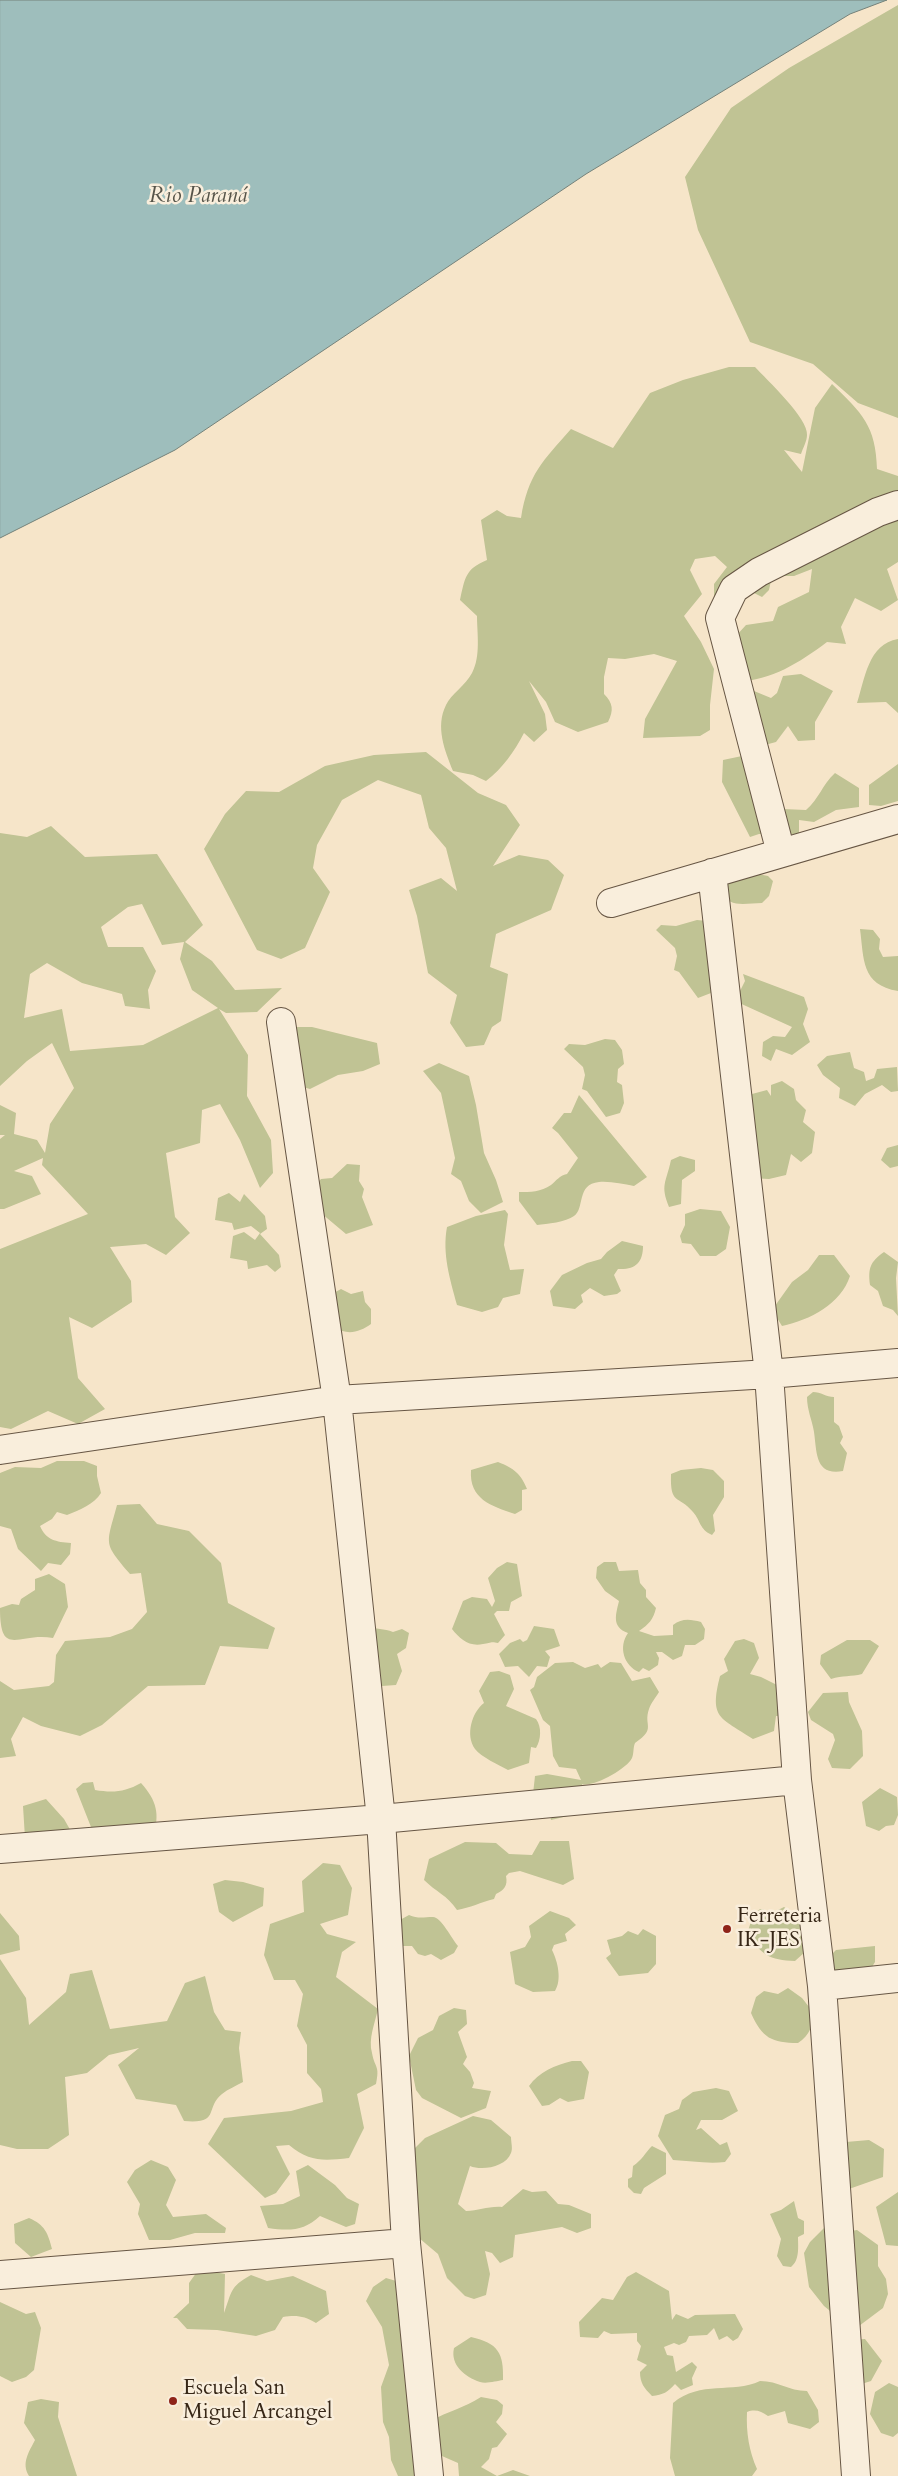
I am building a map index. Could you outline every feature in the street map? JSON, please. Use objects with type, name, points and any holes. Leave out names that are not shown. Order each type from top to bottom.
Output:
[{"type":"street","points":[[781,853],[720,618],[734,589],[759,572],[878,512],[898,505]]},
{"type":"street","points":[[612,902],[898,819]]},
{"type":"street","points":[[712,873],[769,1374],[797,1780],[822,1986],[856,2476]]},
{"type":"street","points":[[281,1022],[337,1400],[381,1819],[406,2243],[429,2476]]},
{"type":"street","points":[[0,1450],[337,1400],[769,1374],[898,1363]]},
{"type":"street","points":[[0,1848],[381,1819],[797,1780]]},
{"type":"street","points":[[822,1986],[898,1978]]},
{"type":"street","points":[[0,2275],[406,2243]]},
{"type":"green space","points":[[898,5],[898,418],[858,403],[813,364],[750,342],[698,230],[685,177],[731,108],[789,68]]},
{"type":"green space","points":[[729,367],[755,367],[786,399],[801,419],[806,428],[807,435],[801,454],[784,450],[802,472],[815,408],[832,384],[859,412],[874,442],[877,469],[898,476],[898,562],[887,569],[898,600],[881,611],[855,598],[841,627],[846,644],[827,642],[785,669],[762,678],[737,682],[724,649],[746,625],[773,621],[778,607],[809,592],[812,569],[794,576],[772,576],[769,590],[762,597],[748,590],[729,596],[714,597],[714,584],[727,567],[715,556],[695,559],[690,570],[702,594],[684,616],[701,642],[714,669],[710,705],[710,730],[700,736],[643,738],[645,719],[677,661],[654,654],[625,659],[608,658],[604,677],[604,694],[612,707],[608,722],[578,732],[555,722],[546,702],[529,681],[545,714],[547,730],[534,742],[524,733],[508,759],[486,781],[473,775],[453,771],[442,739],[441,722],[446,705],[466,682],[472,673],[477,659],[477,616],[460,600],[467,575],[474,567],[487,560],[481,520],[497,510],[507,516],[521,518],[528,490],[538,469],[571,429],[613,448],[650,393],[683,380]]},
{"type":"green space","points":[[898,639],[898,713],[886,702],[857,703],[869,664],[874,655],[888,642]]},
{"type":"green space","points":[[801,674],[833,691],[815,722],[815,740],[798,741],[788,726],[776,742],[761,746],[740,696],[754,691],[771,698],[777,693],[783,676]]},
{"type":"green space","points":[[426,752],[478,793],[506,805],[520,825],[493,866],[519,855],[548,860],[564,875],[551,910],[496,934],[490,967],[508,974],[501,1021],[492,1027],[484,1045],[466,1047],[450,1023],[457,995],[428,973],[417,916],[409,890],[441,878],[457,891],[446,848],[429,828],[421,795],[378,780],[342,800],[317,845],[313,868],[330,892],[305,948],[281,959],[257,950],[204,849],[225,814],[246,791],[279,792],[325,766],[374,755]]},
{"type":"green space","points":[[742,756],[783,809],[806,810],[835,773],[859,788],[859,807],[836,810],[814,822],[799,820],[799,834],[759,834],[750,837],[722,782],[723,760]]},
{"type":"green space","points":[[898,764],[898,801],[881,806],[869,805],[869,785]]},
{"type":"green space","points":[[51,826],[85,857],[157,854],[203,925],[185,942],[212,961],[235,990],[282,988],[257,1012],[226,1013],[219,1009],[248,1055],[247,1096],[271,1140],[273,1173],[260,1188],[240,1140],[220,1104],[202,1110],[200,1143],[166,1153],[175,1217],[190,1233],[166,1255],[146,1244],[110,1247],[131,1281],[132,1302],[92,1328],[69,1317],[78,1378],[105,1409],[78,1424],[48,1411],[11,1429],[0,1427],[0,1249],[88,1214],[42,1165],[43,1158],[14,1171],[32,1176],[41,1194],[0,1209],[0,1139],[5,1135],[0,1135],[0,1105],[16,1113],[14,1134],[37,1140],[45,1153],[50,1124],[74,1088],[52,1043],[27,1061],[0,1086],[0,833],[27,837]],"holes":[[[142,904],[162,945],[184,942],[180,959],[192,990],[218,1008],[143,1045],[70,1051],[62,1009],[24,1018],[30,974],[47,963],[82,983],[122,994],[125,1006],[150,1009],[148,990],[156,971],[143,947],[108,947],[101,927],[128,907]]]},
{"type":"green space","points":[[758,874],[768,876],[773,881],[769,896],[762,903],[738,904],[725,897],[722,891],[730,879]]},
{"type":"green space","points":[[697,920],[707,921],[716,984],[711,993],[698,998],[679,972],[674,970],[677,956],[675,948],[656,930],[661,925],[676,926]]},
{"type":"green space","points":[[860,929],[873,930],[880,939],[879,949],[883,957],[898,956],[898,991],[886,988],[871,977],[864,960]]},
{"type":"green space","points":[[743,974],[804,997],[808,1009],[803,1024],[810,1042],[792,1055],[776,1049],[771,1061],[762,1056],[763,1042],[773,1036],[785,1037],[792,1027],[735,1001],[745,981]]},
{"type":"green space","points":[[286,1027],[312,1027],[377,1043],[380,1064],[363,1071],[338,1075],[310,1089],[292,1084],[278,1071],[271,1051],[275,1038]]},
{"type":"green space","points":[[605,1039],[615,1040],[622,1050],[624,1064],[618,1069],[617,1082],[622,1085],[624,1103],[620,1113],[606,1117],[587,1091],[582,1089],[585,1075],[583,1067],[564,1049],[569,1044],[585,1045]]},
{"type":"green space","points":[[850,1052],[854,1068],[864,1072],[866,1081],[874,1078],[877,1069],[897,1067],[898,1091],[891,1092],[882,1085],[865,1094],[855,1106],[839,1098],[840,1088],[823,1075],[817,1065],[827,1056]]},
{"type":"green space","points":[[439,1063],[469,1076],[484,1153],[503,1202],[481,1213],[469,1201],[461,1181],[451,1174],[455,1158],[441,1093],[423,1071]]},
{"type":"green space","points":[[782,1081],[794,1089],[796,1100],[806,1110],[803,1122],[815,1132],[812,1153],[801,1162],[791,1154],[786,1175],[769,1179],[750,1178],[741,1106],[752,1094],[767,1090],[771,1096],[771,1085]]},
{"type":"green space","points":[[579,1095],[647,1177],[634,1186],[608,1182],[592,1184],[584,1192],[577,1213],[574,1216],[561,1221],[537,1225],[519,1201],[519,1192],[535,1191],[551,1185],[567,1174],[578,1158],[552,1128],[564,1113],[571,1113]]},
{"type":"green space","points":[[898,1145],[898,1166],[890,1168],[881,1160],[887,1148]]},
{"type":"green space","points":[[680,1156],[695,1160],[695,1171],[682,1180],[681,1204],[669,1207],[664,1189],[665,1184],[671,1160]]},
{"type":"green space","points":[[347,1164],[360,1165],[359,1181],[364,1189],[362,1197],[373,1225],[346,1234],[315,1208],[313,1188],[321,1179],[332,1178]]},
{"type":"green space","points":[[229,1193],[240,1202],[244,1194],[265,1216],[267,1229],[260,1234],[279,1255],[281,1267],[275,1272],[267,1265],[248,1269],[247,1261],[230,1258],[233,1236],[244,1232],[255,1240],[260,1233],[251,1226],[234,1230],[232,1223],[215,1220],[218,1198]]},
{"type":"green space","points":[[700,1209],[721,1211],[730,1227],[726,1249],[716,1256],[700,1256],[691,1244],[682,1243],[680,1236],[685,1225],[685,1214]]},
{"type":"green space","points":[[505,1210],[508,1214],[504,1245],[510,1270],[524,1269],[520,1294],[503,1298],[498,1307],[482,1312],[457,1305],[446,1257],[447,1227],[476,1216]]},
{"type":"green space","points":[[622,1241],[643,1246],[643,1252],[637,1264],[633,1267],[618,1269],[614,1275],[621,1291],[617,1294],[604,1296],[590,1288],[581,1295],[583,1302],[575,1309],[553,1306],[550,1291],[562,1275],[587,1263],[601,1259]]},
{"type":"green space","points":[[884,1252],[898,1262],[896,1278],[898,1316],[893,1310],[883,1306],[878,1291],[870,1285],[869,1274],[871,1266]]},
{"type":"green space","points":[[819,1255],[834,1255],[850,1276],[846,1286],[832,1303],[823,1309],[803,1320],[782,1326],[772,1310],[792,1282],[808,1270]]},
{"type":"green space","points":[[341,1289],[351,1294],[363,1291],[365,1302],[371,1309],[371,1324],[353,1332],[340,1330],[335,1327],[330,1295]]},
{"type":"green space","points":[[813,1392],[834,1397],[834,1422],[839,1426],[843,1437],[840,1443],[847,1453],[843,1471],[834,1472],[827,1470],[819,1461],[807,1402],[807,1397]]},
{"type":"green space","points":[[57,1461],[84,1461],[97,1466],[101,1493],[95,1500],[77,1511],[67,1515],[57,1512],[52,1519],[40,1526],[48,1537],[61,1542],[71,1543],[70,1554],[61,1565],[48,1563],[41,1571],[18,1549],[11,1529],[0,1526],[0,1473],[15,1467],[41,1468]]},
{"type":"green space","points":[[498,1462],[516,1472],[527,1489],[522,1490],[522,1510],[515,1514],[483,1500],[478,1495],[471,1480],[471,1470]]},
{"type":"green space","points":[[701,1468],[713,1470],[724,1481],[724,1497],[713,1515],[715,1531],[712,1535],[702,1527],[696,1515],[676,1498],[672,1491],[671,1474],[681,1470]]},
{"type":"green space","points":[[140,1504],[157,1524],[189,1531],[221,1563],[228,1603],[275,1628],[268,1649],[220,1646],[205,1685],[148,1686],[102,1725],[80,1736],[41,1726],[23,1717],[11,1739],[16,1756],[0,1758],[0,1681],[14,1690],[49,1686],[54,1682],[56,1655],[65,1641],[110,1637],[132,1629],[147,1612],[141,1573],[130,1574],[115,1555],[109,1543],[117,1505]]},
{"type":"green space","points":[[507,1562],[517,1564],[522,1596],[511,1602],[509,1611],[497,1611],[494,1614],[505,1635],[498,1643],[492,1642],[478,1645],[465,1641],[452,1629],[463,1601],[472,1597],[487,1599],[492,1607],[495,1601],[488,1578],[497,1568]]},
{"type":"green space","points":[[604,1562],[616,1562],[619,1571],[638,1570],[640,1583],[646,1590],[646,1597],[656,1608],[650,1621],[639,1631],[654,1636],[673,1635],[673,1625],[683,1620],[693,1620],[701,1622],[705,1629],[704,1639],[695,1645],[685,1645],[682,1656],[673,1660],[662,1652],[656,1652],[659,1658],[658,1665],[649,1671],[643,1668],[639,1672],[634,1669],[626,1661],[623,1650],[623,1644],[628,1633],[619,1627],[616,1620],[619,1601],[605,1591],[596,1578],[597,1567]]},
{"type":"green space","points":[[49,1574],[65,1584],[68,1607],[53,1638],[41,1637],[13,1640],[8,1638],[3,1633],[0,1608],[12,1604],[19,1605],[21,1599],[35,1590],[35,1579]]},
{"type":"green space","points":[[367,1626],[393,1632],[402,1629],[409,1633],[406,1648],[397,1654],[402,1671],[396,1685],[382,1686],[375,1683]]},
{"type":"green space","points":[[534,1626],[554,1629],[560,1646],[545,1651],[550,1657],[547,1667],[537,1666],[529,1677],[518,1666],[505,1667],[499,1654],[510,1643],[520,1639],[523,1642],[527,1640]]},
{"type":"green space","points":[[744,1639],[754,1643],[759,1658],[750,1674],[781,1687],[781,1716],[776,1716],[774,1731],[753,1739],[725,1721],[717,1709],[716,1701],[720,1676],[728,1671],[724,1659],[735,1641]]},
{"type":"green space","points":[[847,1640],[870,1640],[879,1646],[862,1674],[831,1679],[820,1664],[821,1655]]},
{"type":"green space","points":[[573,1662],[585,1668],[598,1664],[601,1668],[610,1662],[621,1663],[632,1681],[650,1677],[659,1692],[649,1709],[648,1730],[635,1743],[633,1756],[629,1762],[617,1772],[601,1780],[582,1784],[584,1794],[572,1815],[551,1820],[550,1814],[533,1794],[535,1776],[547,1774],[581,1780],[576,1769],[559,1767],[553,1756],[550,1726],[543,1720],[530,1690],[534,1687],[537,1677],[555,1663]]},
{"type":"green space","points":[[499,1671],[510,1675],[514,1689],[506,1706],[536,1719],[540,1730],[538,1745],[536,1748],[531,1747],[529,1763],[508,1770],[490,1761],[475,1749],[470,1731],[476,1712],[484,1703],[479,1691],[490,1672]]},
{"type":"green space","points":[[848,1692],[849,1702],[862,1731],[863,1756],[850,1769],[832,1768],[828,1759],[835,1740],[833,1734],[811,1720],[808,1712],[823,1693]]},
{"type":"green space","points":[[93,1782],[95,1790],[108,1791],[124,1790],[141,1783],[151,1796],[156,1808],[153,1837],[102,1831],[91,1827],[76,1789],[83,1783]]},
{"type":"green space","points":[[880,1788],[897,1797],[898,1815],[894,1825],[886,1826],[879,1831],[866,1826],[862,1802]]},
{"type":"green space","points":[[46,1799],[64,1819],[72,1833],[25,1838],[23,1806]]},
{"type":"green space","points":[[540,1841],[569,1841],[574,1879],[563,1885],[520,1871],[509,1873],[506,1876],[505,1887],[496,1894],[494,1899],[457,1910],[424,1880],[429,1859],[465,1842],[496,1843],[509,1854],[532,1855]]},
{"type":"green space","points":[[323,1863],[340,1865],[352,1888],[348,1915],[320,1924],[327,1934],[356,1942],[342,1952],[336,1977],[378,2009],[371,2042],[377,2070],[376,2084],[357,2094],[364,2128],[349,2158],[317,2159],[304,2155],[289,2145],[276,2146],[290,2174],[276,2193],[265,2198],[208,2144],[224,2118],[291,2111],[323,2102],[321,2089],[307,2073],[307,2045],[297,2026],[303,1994],[295,1980],[274,1980],[264,1955],[270,1924],[304,1912],[302,1881]]},
{"type":"green space","points":[[225,1880],[243,1882],[264,1888],[263,1906],[233,1922],[219,1912],[213,1884]]},
{"type":"green space","points":[[784,1907],[798,1916],[809,1930],[805,1952],[795,1961],[766,1955],[756,1946],[748,1931],[753,1915],[760,1909],[774,1912]]},
{"type":"green space","points":[[550,1911],[569,1918],[576,1925],[565,1934],[567,1941],[554,1945],[552,1950],[558,1971],[558,1982],[555,1991],[533,1992],[515,1984],[510,1952],[525,1947],[531,1937],[529,1926]]},
{"type":"green space","points":[[0,1913],[19,1936],[20,1950],[0,1955]]},
{"type":"green space","points":[[409,1915],[436,1918],[458,1946],[454,1953],[441,1960],[431,1954],[425,1956],[418,1954],[412,1946],[402,1946],[400,1920]]},
{"type":"green space","points":[[643,1929],[656,1936],[656,1964],[648,1973],[619,1976],[606,1958],[611,1954],[607,1940],[622,1936],[628,1931],[638,1935]]},
{"type":"green space","points":[[875,1946],[875,1962],[867,1975],[833,1975],[831,1955],[836,1950]]},
{"type":"green space","points":[[0,1959],[26,1998],[29,2025],[66,1992],[70,1974],[92,1970],[110,2029],[167,2021],[185,1983],[205,1976],[214,2012],[225,2030],[241,2032],[239,2048],[243,2082],[222,2094],[208,2118],[184,2121],[176,2105],[136,2099],[118,2065],[139,2048],[109,2055],[87,2073],[65,2077],[69,2135],[48,2149],[17,2149],[0,2145]]},
{"type":"green space","points":[[788,1988],[802,1998],[813,2012],[810,2030],[798,2043],[781,2042],[769,2037],[759,2028],[751,2013],[756,1997],[764,1991],[778,1994]]},
{"type":"green space","points":[[454,2008],[466,2010],[467,2024],[458,2032],[467,2057],[463,2064],[470,2072],[474,2083],[472,2088],[491,2091],[486,2108],[461,2118],[422,2098],[416,2090],[409,2056],[418,2038],[433,2030],[439,2016]]},
{"type":"green space","points":[[572,2061],[581,2061],[589,2072],[584,2099],[568,2102],[560,2098],[549,2105],[542,2106],[529,2086],[548,2070]]},
{"type":"green space","points":[[716,2088],[729,2091],[738,2111],[722,2120],[701,2120],[696,2130],[701,2128],[720,2145],[727,2142],[731,2154],[725,2162],[706,2163],[673,2160],[658,2136],[665,2115],[679,2109],[682,2100],[693,2092]]},
{"type":"green space","points":[[473,2116],[491,2120],[511,2137],[512,2150],[508,2158],[499,2165],[487,2168],[470,2166],[458,2204],[466,2211],[502,2207],[523,2189],[532,2192],[546,2191],[558,2204],[569,2205],[591,2214],[591,2228],[577,2233],[562,2227],[515,2235],[513,2257],[500,2263],[492,2253],[485,2251],[490,2274],[486,2295],[474,2299],[465,2296],[447,2278],[438,2254],[419,2238],[414,2149],[425,2138]]},
{"type":"green space","points":[[869,2140],[884,2149],[883,2177],[849,2189],[846,2142]]},
{"type":"green space","points":[[652,2146],[666,2153],[666,2174],[644,2188],[641,2194],[634,2193],[628,2187],[628,2179],[632,2177],[633,2166]]},
{"type":"green space","points":[[151,2160],[168,2167],[176,2180],[166,2205],[173,2217],[206,2214],[226,2228],[225,2233],[195,2233],[170,2240],[149,2240],[138,2214],[140,2204],[127,2182],[135,2170]]},
{"type":"green space","points":[[308,2165],[335,2185],[347,2198],[359,2204],[355,2224],[346,2227],[320,2216],[308,2225],[296,2229],[268,2228],[260,2206],[283,2204],[300,2196],[296,2171]]},
{"type":"green space","points":[[898,2192],[898,2246],[886,2245],[876,2207]]},
{"type":"green space","points":[[794,2201],[798,2218],[804,2221],[804,2234],[798,2237],[797,2257],[791,2267],[783,2266],[777,2256],[781,2239],[770,2214],[781,2210]]},
{"type":"green space","points":[[29,2218],[45,2230],[52,2249],[31,2257],[15,2243],[14,2224]]},
{"type":"green space","points":[[825,2227],[851,2231],[857,2230],[878,2245],[878,2266],[886,2279],[888,2294],[883,2308],[859,2326],[846,2324],[824,2306],[809,2287],[804,2253],[810,2242]]},
{"type":"green space","points":[[199,2269],[225,2274],[224,2313],[232,2291],[239,2283],[251,2275],[267,2281],[293,2276],[326,2291],[329,2314],[316,2323],[300,2317],[283,2317],[275,2330],[256,2336],[217,2330],[187,2329],[177,2318],[173,2318],[189,2303],[189,2283]]},
{"type":"green space","points":[[636,2272],[669,2291],[672,2320],[676,2314],[688,2319],[695,2315],[735,2314],[743,2329],[738,2338],[733,2341],[727,2336],[719,2340],[714,2328],[707,2335],[689,2336],[686,2342],[679,2345],[674,2343],[664,2347],[667,2355],[673,2356],[676,2372],[692,2362],[697,2367],[692,2378],[693,2385],[681,2390],[675,2384],[665,2393],[652,2396],[645,2388],[641,2379],[640,2372],[647,2365],[637,2360],[641,2346],[637,2341],[637,2333],[611,2334],[604,2331],[598,2338],[580,2337],[579,2322],[602,2298],[613,2300],[627,2277]]},
{"type":"green space","points":[[386,2278],[403,2283],[425,2476],[398,2476],[391,2460],[389,2437],[383,2422],[381,2387],[389,2365],[382,2327],[366,2301],[373,2287]]},
{"type":"green space","points":[[0,2302],[26,2314],[35,2312],[41,2328],[34,2370],[26,2377],[12,2382],[0,2376]]},
{"type":"green space","points":[[471,2337],[488,2342],[497,2351],[502,2363],[503,2380],[482,2383],[460,2370],[454,2360],[454,2348]]},
{"type":"green space","points":[[865,2339],[882,2361],[871,2381],[855,2386],[852,2340]]},
{"type":"green space","points":[[760,2381],[807,2391],[818,2410],[819,2422],[810,2429],[788,2423],[785,2411],[768,2416],[758,2411],[747,2412],[749,2441],[757,2469],[752,2476],[675,2476],[670,2458],[673,2403],[684,2396],[705,2389],[739,2387]]},
{"type":"green space","points":[[889,2383],[898,2387],[898,2433],[893,2437],[881,2433],[870,2414],[875,2392]]},
{"type":"green space","points":[[481,2397],[497,2400],[503,2405],[502,2414],[496,2422],[507,2434],[497,2447],[492,2448],[489,2459],[481,2467],[497,2476],[459,2476],[458,2463],[442,2456],[434,2440],[431,2421]]},
{"type":"green space","points":[[41,2399],[59,2402],[58,2417],[77,2476],[29,2476],[26,2462],[28,2453],[35,2440],[24,2423],[28,2402]]},
{"type":"green space","points":[[513,2470],[530,2476],[497,2476]]},
{"type":"water","name":"Rio Paraná","points":[[0,0],[887,0],[850,14],[586,174],[175,450],[0,538]]},
{"type":"place","name":"Ferreteria IK-JES","points":[[727,1929]]},
{"type":"place","name":"Escuela San Miguel Arcangel","points":[[173,2401]]}]
